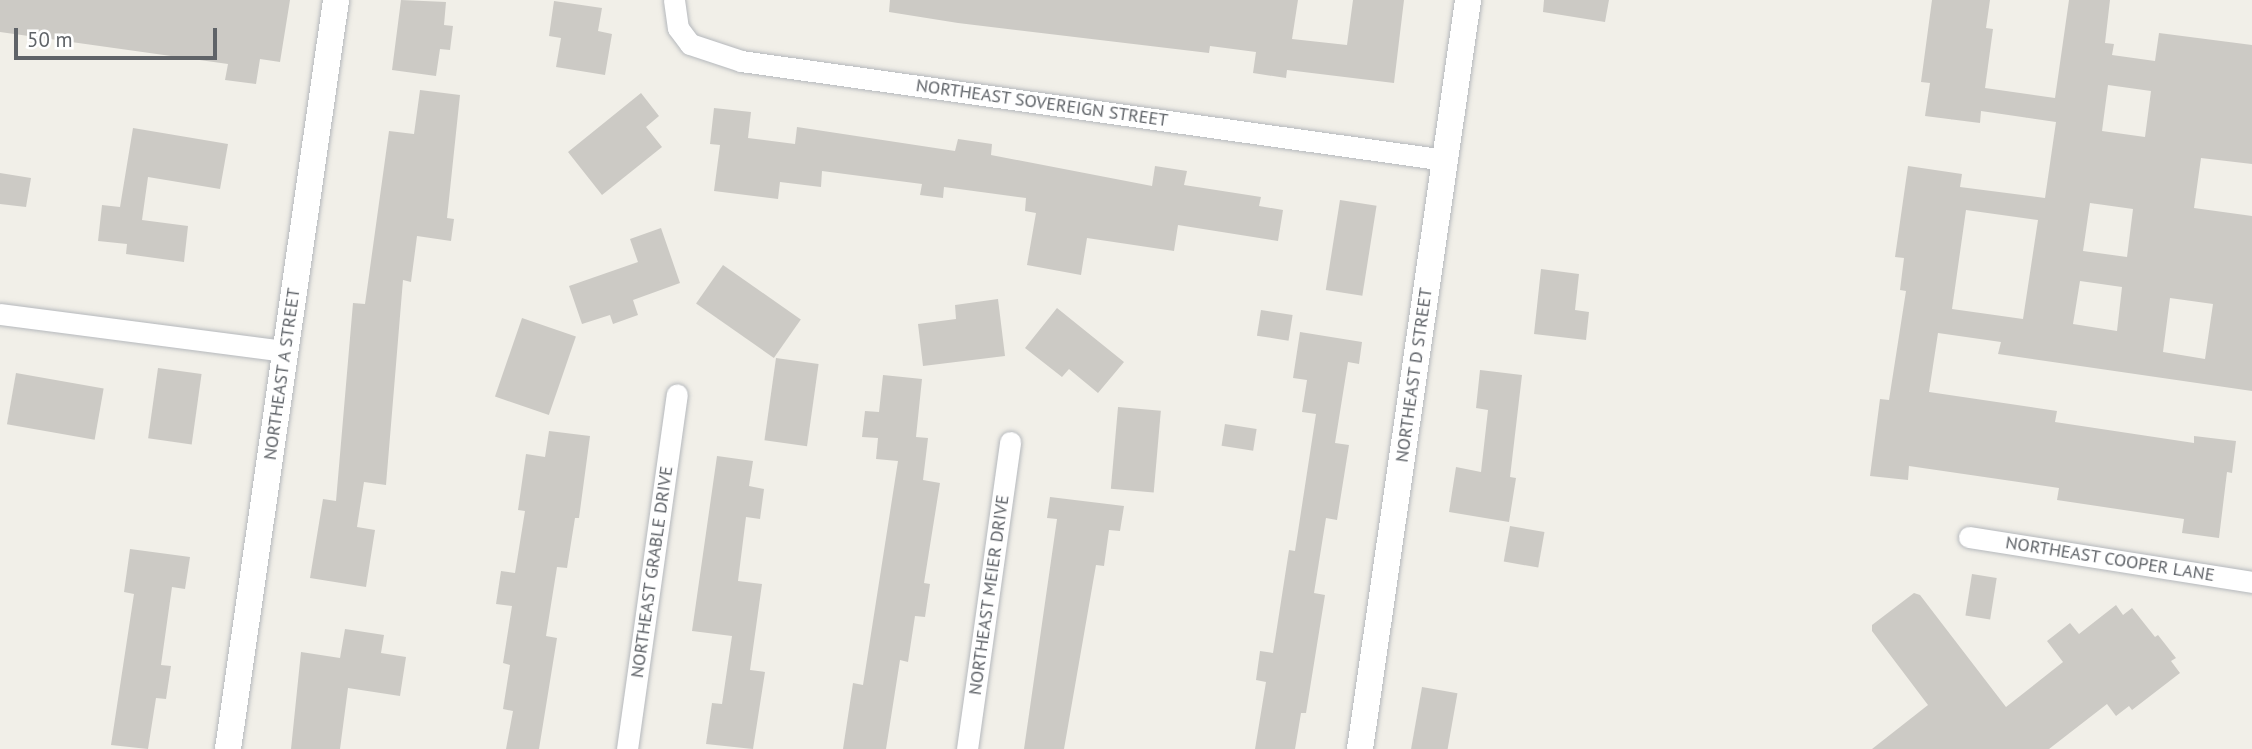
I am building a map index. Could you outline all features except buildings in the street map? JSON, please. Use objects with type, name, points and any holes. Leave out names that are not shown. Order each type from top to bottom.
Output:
[{"type":"street","name":"NORTHEAST A STREET","points":[[228,749],[336,0]]},
{"type":"street","name":"NORTHEAST SOVEREIGN STREET","points":[[674,0],[678,28],[690,44],[741,61],[1446,160]]},
{"type":"street","name":"NORTHEAST D STREET","points":[[1360,749],[1468,0]]},
{"type":"street","points":[[0,314],[285,351]]},
{"type":"street","name":"NORTHEAST GRABLE DRIVE","points":[[627,749],[677,395]]},
{"type":"street","name":"NORTHEAST MEIER DRIVE","points":[[967,749],[1010,442]]},
{"type":"street","name":"NORTHEAST COOPER LANE","points":[[1969,537],[2252,582]]}]
